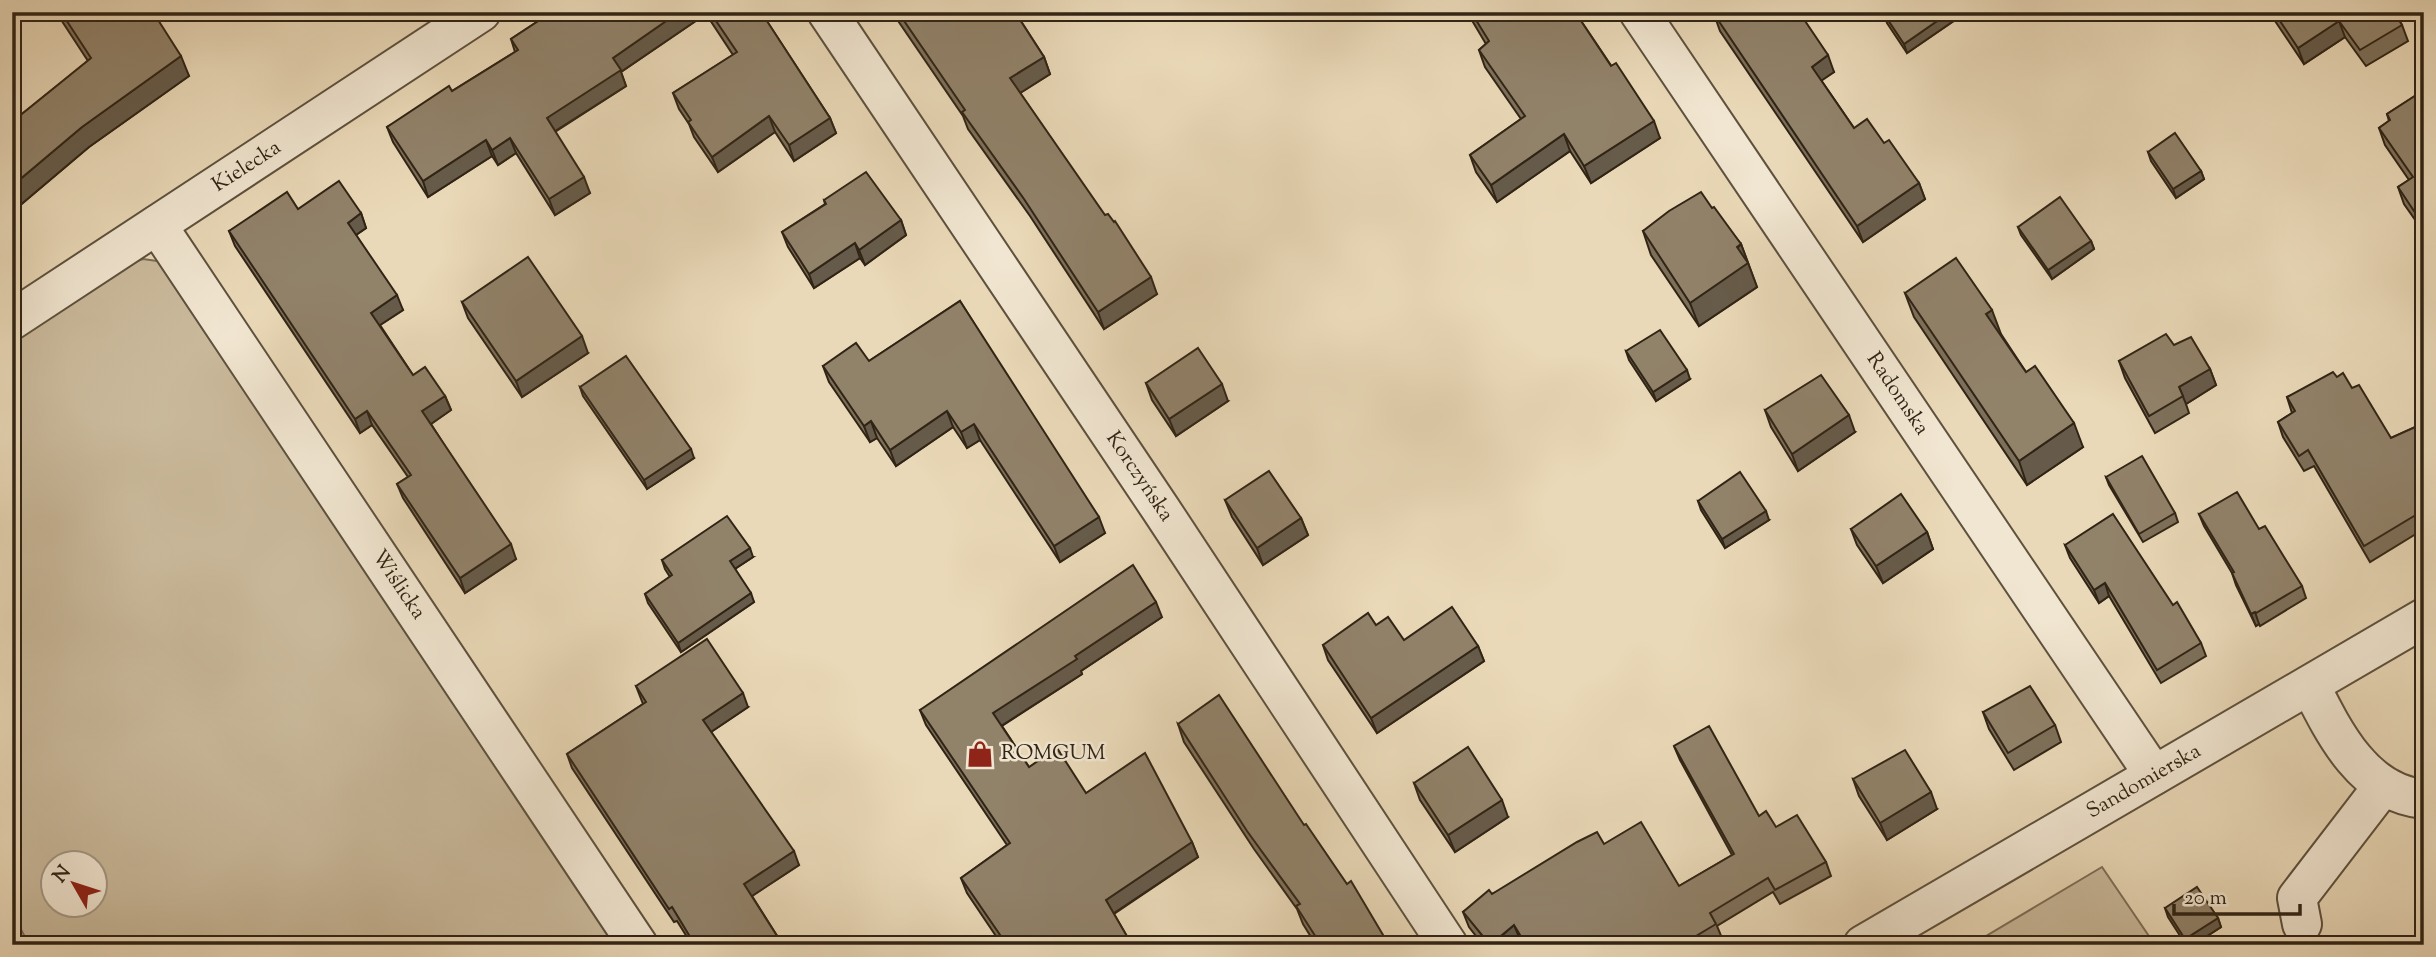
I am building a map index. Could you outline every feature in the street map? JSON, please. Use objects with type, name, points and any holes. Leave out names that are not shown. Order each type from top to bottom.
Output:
[{"type":"street","name":"Kielecka","points":[[12,320],[481,12]]},
{"type":"street","name":"Korczyńska","points":[[827,12],[1168,519],[1448,945]]},
{"type":"street","name":"Radomska","points":[[1639,12],[2154,775]]},
{"type":"street","name":"Wiślicka","points":[[157,225],[638,945]]},
{"type":"street","name":"Sandomierska","points":[[1863,945],[2424,618]]},
{"type":"street","points":[[2310,685],[2354,759],[2367,774],[2402,796],[2424,799]]},
{"type":"street","points":[[2302,924],[2297,898],[2383,786]]},
{"type":"shaded area","points":[[143,259],[157,261],[168,269],[626,945],[29,945],[12,912],[12,340],[128,264]]},
{"type":"shaded area","points":[[2102,867],[2155,945],[1971,945]]},
{"type":"building","points":[[61,12],[153,12],[181,56],[82,127],[12,186],[12,122],[91,58]]},
{"type":"building","points":[[552,12],[679,12],[613,58],[621,70],[547,118],[584,177],[549,199],[510,138],[492,150],[486,140],[423,181],[387,127],[449,86],[452,91],[518,50],[511,39]]},
{"type":"building","points":[[710,12],[761,12],[830,118],[789,145],[769,116],[712,157],[688,122],[691,120],[673,93],[737,52]]},
{"type":"building","points":[[898,12],[1015,12],[1044,57],[1010,78],[1105,215],[1108,214],[1115,221],[1151,277],[1098,312],[1024,199],[962,112],[965,110]]},
{"type":"building","points":[[1471,12],[1575,12],[1611,66],[1616,63],[1654,121],[1584,166],[1564,134],[1491,185],[1470,155],[1525,116],[1479,50],[1489,41]]},
{"type":"building","points":[[1799,12],[1828,55],[1812,67],[1854,128],[1867,119],[1884,143],[1889,140],[1919,183],[1857,226],[1714,14]]},
{"type":"building","points":[[1950,12],[1904,44],[1884,14]]},
{"type":"building","points":[[2274,12],[2394,12],[2402,25],[2360,50],[2339,21],[2298,48]]},
{"type":"building","points":[[2424,90],[2424,209],[2416,214],[2398,187],[2413,177],[2379,128],[2390,120],[2387,114]]},
{"type":"building","points":[[2175,133],[2201,171],[2173,189],[2148,152]]},
{"type":"building","points":[[866,172],[901,220],[859,250],[855,243],[809,274],[782,232],[826,204],[824,200]]},
{"type":"building","points":[[339,181],[361,213],[348,223],[397,295],[371,313],[413,375],[425,367],[445,396],[422,411],[511,544],[460,578],[397,484],[411,475],[367,411],[355,419],[229,231],[287,192],[298,209]]},
{"type":"building","points":[[1701,192],[1741,244],[1737,247],[1748,263],[1690,303],[1643,231]]},
{"type":"building","points":[[2060,197],[2091,241],[2048,270],[2018,227]]},
{"type":"building","points":[[528,257],[582,336],[516,381],[462,302]]},
{"type":"building","points":[[1956,258],[1992,310],[1986,314],[2026,372],[2035,366],[2074,423],[2019,461],[1905,293]]},
{"type":"building","points":[[960,301],[1099,517],[1054,546],[974,424],[961,432],[947,411],[890,450],[871,421],[864,426],[823,366],[856,343],[869,361]]},
{"type":"building","points":[[1660,330],[1687,370],[1653,392],[1626,351]]},
{"type":"building","points":[[2166,334],[2174,345],[2191,337],[2210,369],[2179,387],[2183,396],[2149,416],[2119,361]]},
{"type":"building","points":[[1198,348],[1222,384],[1169,419],[1146,383]]},
{"type":"building","points":[[626,356],[691,449],[644,480],[580,387]]},
{"type":"building","points":[[2333,372],[2337,377],[2343,373],[2352,388],[2359,385],[2391,438],[2424,423],[2424,510],[2364,546],[2308,450],[2299,456],[2278,422],[2295,411],[2287,397]]},
{"type":"building","points":[[1821,375],[1849,415],[1792,454],[1765,410]]},
{"type":"building","points":[[2142,456],[2175,513],[2139,534],[2106,477]]},
{"type":"building","points":[[1269,471],[1301,518],[1257,548],[1225,500]]},
{"type":"building","points":[[1740,472],[1766,511],[1722,539],[1698,501]]},
{"type":"building","points":[[2237,492],[2259,529],[2265,526],[2302,586],[2251,614],[2232,573],[2234,572],[2199,514]]},
{"type":"building","points":[[1901,494],[1927,532],[1876,566],[1851,529]]},
{"type":"building","points":[[2113,514],[2173,605],[2177,602],[2201,643],[2157,670],[2105,583],[2094,590],[2065,545]]},
{"type":"building","points":[[727,516],[750,548],[730,561],[751,593],[678,643],[645,594],[672,575],[662,560]]},
{"type":"building","points":[[1133,565],[1156,602],[1075,656],[1077,659],[993,713],[1029,767],[1057,748],[1086,793],[1145,753],[1192,842],[1106,900],[1132,945],[1007,945],[961,878],[1010,843],[920,710]]},
{"type":"building","points":[[1452,607],[1478,646],[1371,718],[1323,645],[1368,613],[1376,625],[1388,617],[1404,640]]},
{"type":"building","points":[[707,639],[743,693],[703,720],[794,851],[744,884],[779,939],[769,945],[695,945],[567,754],[646,702],[636,686]]},
{"type":"building","points":[[2030,686],[2055,725],[2008,753],[1983,712]]},
{"type":"building","points":[[1219,695],[1304,825],[1306,824],[1347,884],[1351,881],[1389,945],[1321,945],[1296,906],[1300,904],[1247,831],[1178,724]]},
{"type":"building","points":[[1709,726],[1759,816],[1766,811],[1776,827],[1797,815],[1826,862],[1775,890],[1768,878],[1710,913],[1716,924],[1681,945],[1526,945],[1514,925],[1490,945],[1463,912],[1489,890],[1492,894],[1597,832],[1604,844],[1641,822],[1679,886],[1734,854],[1674,746]]},
{"type":"building","points":[[1468,747],[1502,800],[1448,835],[1414,783]]},
{"type":"building","points":[[1905,750],[1931,792],[1880,823],[1853,779]]},
{"type":"building","points":[[2197,887],[2218,918],[2185,939],[2165,908]]},
{"type":"place","name":"ROMGUM","points":[[980,754]]}]
